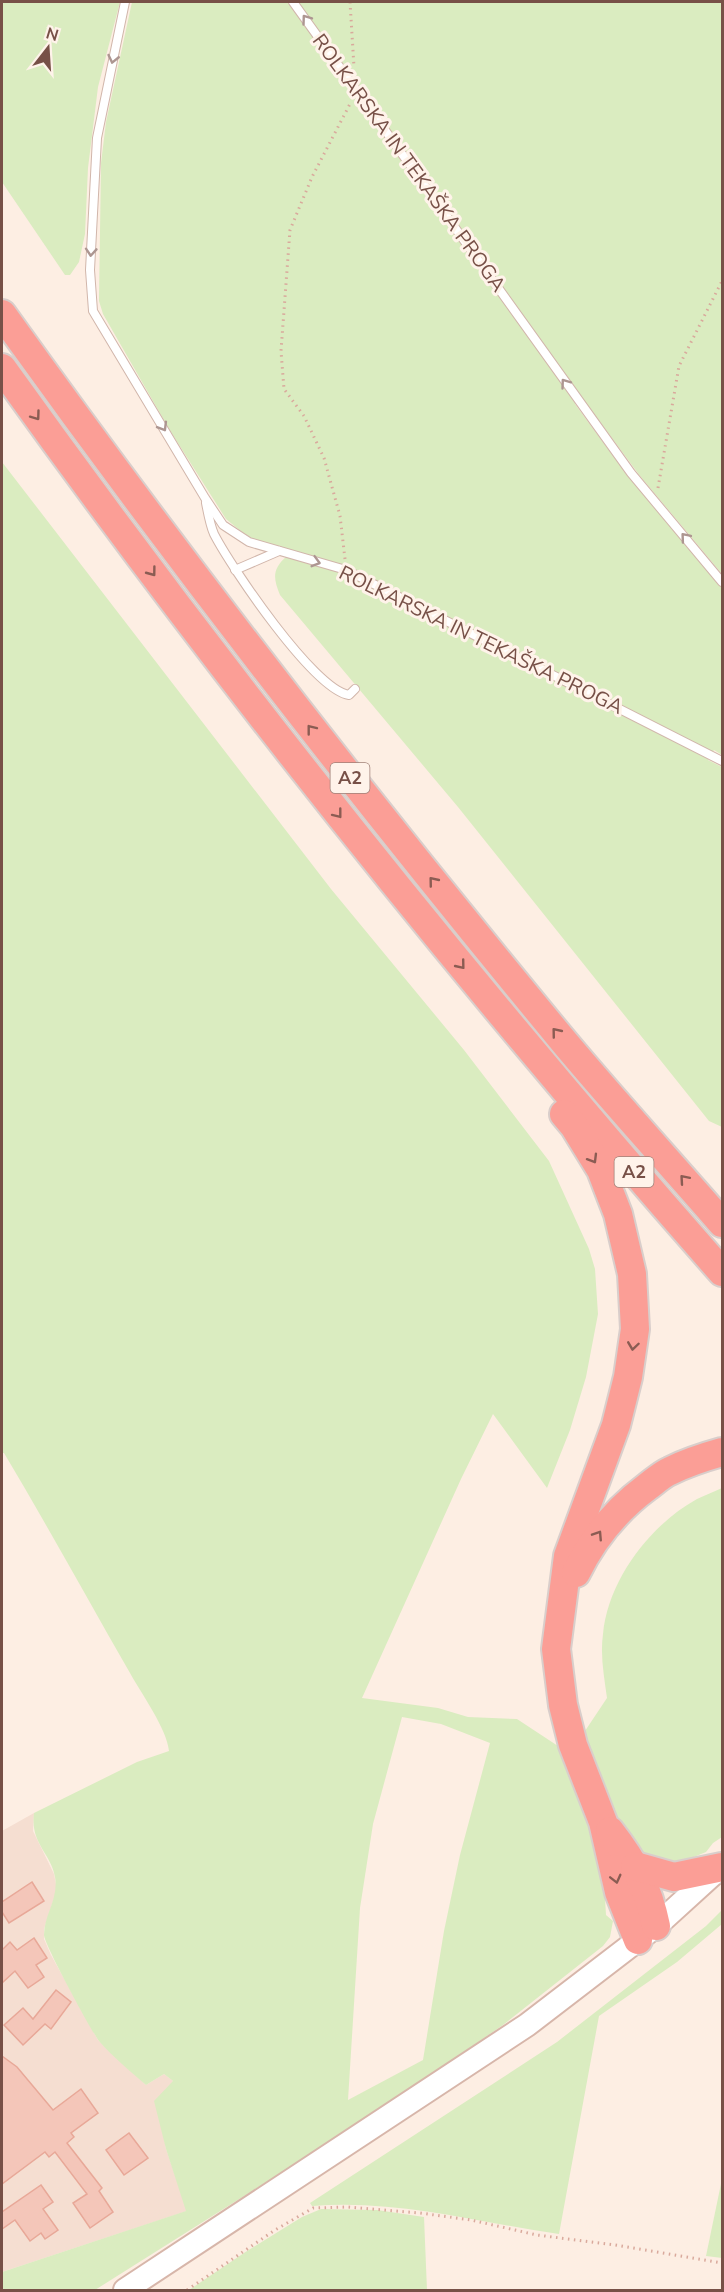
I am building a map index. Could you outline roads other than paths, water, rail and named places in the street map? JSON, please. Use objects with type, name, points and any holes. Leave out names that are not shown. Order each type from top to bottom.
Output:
[{"type":"highway","name":"A2","points":[[2,314],[156,528],[315,734],[567,1045],[723,1223]]},
{"type":"highway","name":"A2","points":[[2,368],[140,557],[370,855],[547,1071],[723,1272]]},
{"type":"highway","points":[[547,1071],[560,1109],[574,1126],[600,1170],[618,1214],[632,1274],[635,1329],[628,1377],[616,1425],[568,1556],[556,1649],[563,1705],[573,1745],[603,1822],[619,1892],[647,1933]]},
{"type":"highway","points":[[561,1605],[583,1559],[607,1522],[668,1472],[723,1452]]},
{"type":"highway","points":[[603,1822],[635,1866],[651,1899],[647,1933]]},
{"type":"highway","points":[[635,1866],[674,1877],[722,1867]]},
{"type":"main road","points":[[125,2290],[527,2025],[647,1933],[722,1867]]},
{"type":"lane","name":"ROLKARSKA IN TEKAŠKA PROGA","points":[[125,2],[97,138],[90,270],[93,311],[205,498],[224,525],[249,542],[346,570],[723,761]]},
{"type":"lane","name":"ROLKARSKA IN TEKAŠKA PROGA","points":[[294,2],[631,473],[723,582]]},
{"type":"lane","points":[[205,498],[213,532],[268,619],[316,672],[344,694],[349,695],[355,689]]},
{"type":"lane","points":[[235,570],[279,551]]}]
